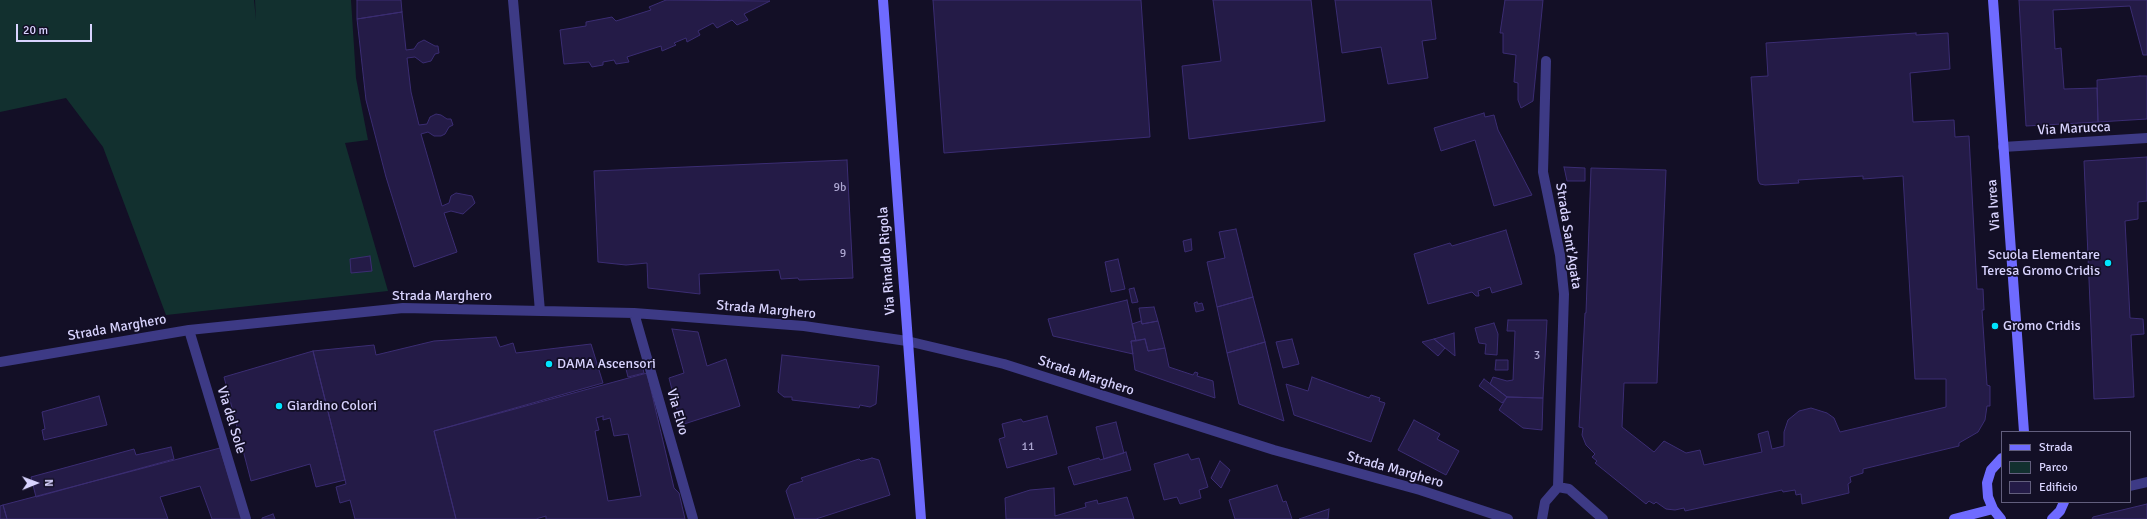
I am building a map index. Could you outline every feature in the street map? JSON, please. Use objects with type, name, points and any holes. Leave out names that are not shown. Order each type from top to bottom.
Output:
[{"type":"street","points":[[513,0],[540,311]]},
{"type":"street","name":"Via Rinaldo Rigola","points":[[883,0],[921,519]]},
{"type":"street","name":"Via Ivrea","points":[[1993,0],[2024,431]]},
{"type":"street","name":"Strada Sant'Agata","points":[[1546,61],[1543,172],[1560,256],[1564,294],[1558,487]]},
{"type":"street","name":"Via Marucca","points":[[2003,147],[2147,138]]},
{"type":"street","name":"Strada Marghero","points":[[0,362],[189,330],[403,308],[634,313],[804,326],[907,341],[1004,364],[1274,450],[1420,490],[1508,519]]},
{"type":"street","name":"Via Elvo","points":[[634,313],[693,519]]},
{"type":"street","name":"Via del Sole","points":[[189,330],[246,519]]},
{"type":"street","points":[[2001,459],[1991,470],[1987,483],[1988,497],[1992,509],[2001,519]]},
{"type":"street","points":[[2131,486],[2147,482]]},
{"type":"street","points":[[1542,519],[1545,502],[1558,487],[1569,489],[1603,519]]},
{"type":"street","points":[[2052,519],[2060,511],[2064,503]]},
{"type":"street","points":[[1954,519],[1992,509]]},
{"type":"green space","points":[[0,0],[254,0],[256,20],[255,0],[351,0],[356,78],[368,140],[345,143],[388,291],[166,315],[103,147],[66,98],[0,112]]},
{"type":"building","points":[[357,0],[401,0],[402,12],[357,19]]},
{"type":"building","points":[[666,0],[770,1],[744,14],[748,20],[737,25],[732,20],[717,28],[713,23],[698,31],[700,35],[687,42],[686,38],[674,43],[676,45],[662,51],[661,46],[627,57],[629,62],[616,64],[614,60],[603,62],[603,65],[592,67],[589,62],[564,64],[560,30],[586,26],[586,22],[612,17],[616,21],[651,10],[649,7]]},
{"type":"building","points":[[933,0],[1141,0],[1150,137],[944,153]]},
{"type":"building","points":[[1213,0],[1311,0],[1325,121],[1189,139],[1182,66],[1221,61]]},
{"type":"building","points":[[1335,0],[1431,0],[1436,39],[1422,41],[1428,78],[1388,84],[1381,47],[1342,53]]},
{"type":"building","points":[[1505,0],[1543,0],[1533,101],[1521,108],[1518,100],[1518,83],[1514,82],[1516,55],[1503,53],[1503,33],[1500,33]]},
{"type":"building","points":[[2019,0],[2147,0],[2147,55],[2143,55],[2130,6],[2053,10],[2055,49],[2061,48],[2064,89],[2097,88],[2098,122],[2026,126]]},
{"type":"building","points":[[402,12],[406,50],[414,49],[418,43],[424,40],[438,46],[439,53],[435,54],[431,61],[423,63],[415,57],[407,58],[411,92],[419,125],[427,124],[430,117],[436,114],[447,119],[451,119],[453,125],[449,127],[445,134],[441,136],[434,136],[428,132],[421,134],[442,206],[449,203],[451,196],[456,193],[472,196],[475,203],[463,214],[451,211],[444,213],[457,252],[414,267],[386,177],[366,100],[357,19]]},
{"type":"building","points":[[1916,33],[1916,35],[1948,33],[1950,69],[1910,73],[1913,122],[1954,120],[1955,137],[1969,136],[1977,289],[1983,289],[1984,310],[1982,310],[1987,385],[1990,386],[1990,406],[1987,406],[1985,420],[1978,432],[1959,443],[1959,446],[1863,469],[1863,473],[1850,477],[1851,482],[1848,484],[1849,493],[1802,504],[1801,494],[1796,495],[1795,490],[1783,492],[1782,490],[1685,511],[1684,508],[1675,510],[1666,509],[1656,502],[1654,504],[1649,501],[1646,504],[1595,463],[1597,461],[1592,457],[1595,454],[1586,445],[1582,435],[1583,428],[1579,427],[1586,313],[1591,168],[1666,170],[1657,383],[1624,383],[1622,427],[1654,452],[1664,441],[1686,453],[1700,450],[1704,465],[1762,452],[1758,434],[1768,431],[1772,449],[1784,446],[1784,432],[1788,420],[1799,411],[1811,408],[1827,413],[1834,418],[1840,432],[1946,407],[1946,379],[1915,379],[1903,176],[1863,179],[1863,176],[1798,180],[1799,183],[1765,185],[1760,184],[1758,180],[1751,77],[1768,76],[1766,43]]},
{"type":"building","points":[[2147,76],[2147,119],[2098,122],[2097,80]]},
{"type":"building","points":[[1484,113],[1485,117],[1494,115],[1498,130],[1532,195],[1494,206],[1475,140],[1441,151],[1434,128]]},
{"type":"building","name":"Scuola Elementare Teresa Gromo Cridis","points":[[2147,157],[2147,201],[2138,202],[2138,219],[2125,221],[2130,318],[2143,319],[2144,334],[2131,335],[2134,397],[2094,399],[2084,161]]},
{"type":"building","points":[[847,160],[853,278],[799,280],[798,278],[781,279],[779,270],[699,274],[700,294],[648,288],[647,263],[626,265],[598,262],[594,171]]},
{"type":"building","points":[[1564,167],[1585,168],[1585,181],[1567,181]]},
{"type":"building","points":[[1236,229],[1253,297],[1217,307],[1207,262],[1225,258],[1219,232]]},
{"type":"building","points":[[1506,230],[1522,284],[1492,293],[1490,287],[1478,291],[1479,296],[1476,296],[1472,292],[1428,304],[1414,254],[1450,243],[1452,246]]},
{"type":"building","points":[[1191,239],[1192,250],[1185,252],[1183,241]]},
{"type":"building","points":[[370,256],[372,271],[351,273],[350,259]]},
{"type":"building","points":[[1118,259],[1125,289],[1111,292],[1105,262]]},
{"type":"building","points":[[1134,288],[1138,302],[1132,303],[1129,289]]},
{"type":"building","points":[[1253,297],[1265,342],[1227,353],[1217,307]]},
{"type":"building","points":[[1127,300],[1136,341],[1131,341],[1133,354],[1053,336],[1048,319]]},
{"type":"building","points":[[1197,302],[1198,304],[1202,303],[1204,310],[1196,312],[1194,303]]},
{"type":"building","points":[[1154,307],[1158,321],[1142,324],[1139,308]]},
{"type":"building","points":[[1508,320],[1547,320],[1543,398],[1507,397],[1490,384],[1493,377],[1507,381],[1513,380],[1515,331],[1507,331]]},
{"type":"building","points":[[1141,321],[1142,324],[1158,321],[1165,348],[1148,351],[1145,339],[1136,341],[1132,324]]},
{"type":"building","points":[[1494,323],[1498,334],[1497,355],[1485,354],[1486,344],[1479,343],[1475,328]]},
{"type":"building","points":[[672,329],[698,332],[707,366],[726,359],[740,406],[681,425],[669,378],[684,373]]},
{"type":"building","points":[[1454,333],[1455,356],[1434,339]]},
{"type":"building","points":[[496,337],[500,347],[513,343],[516,353],[591,344],[603,383],[434,431],[456,519],[355,519],[350,500],[340,503],[336,487],[346,484],[313,351],[374,345],[376,355],[434,341]]},
{"type":"building","points":[[1145,339],[1148,351],[1165,348],[1169,367],[1193,375],[1195,372],[1198,373],[1197,376],[1213,381],[1215,398],[1135,370],[1131,341]]},
{"type":"building","points":[[1292,339],[1299,364],[1283,368],[1276,342]]},
{"type":"building","points":[[1434,339],[1445,348],[1438,356],[1422,342]]},
{"type":"building","points":[[1265,342],[1284,421],[1239,404],[1227,353]]},
{"type":"building","name":"Giardino Colori","points":[[313,351],[345,480],[316,487],[310,464],[251,481],[224,377]]},
{"type":"building","points":[[782,355],[879,366],[876,404],[870,407],[860,405],[859,408],[792,400],[792,397],[784,397],[778,392]]},
{"type":"building","points":[[1496,360],[1508,360],[1508,370],[1495,370]]},
{"type":"building","points":[[641,361],[644,373],[628,377],[625,365]]},
{"type":"building","points":[[647,373],[674,488],[679,493],[685,519],[546,519],[546,516],[536,519],[456,519],[434,431]],"holes":[[[603,416],[603,420],[610,418],[614,436],[628,434],[641,496],[608,501],[595,431],[599,430],[596,418]]]},
{"type":"building","points":[[1312,377],[1369,398],[1371,395],[1380,398],[1379,401],[1385,403],[1371,442],[1294,415],[1286,384],[1308,391]]},
{"type":"building","points":[[1484,379],[1507,397],[1502,403],[1479,386]]},
{"type":"building","points":[[99,396],[107,425],[44,440],[42,430],[45,429],[42,412]]},
{"type":"building","points":[[1507,397],[1543,398],[1542,430],[1523,428],[1499,410]]},
{"type":"building","points":[[1047,416],[1057,454],[1007,468],[999,439],[1005,437],[1002,424],[1021,419],[1023,422]]},
{"type":"building","points":[[1414,420],[1440,434],[1437,439],[1459,451],[1446,475],[1398,450]]},
{"type":"building","points":[[1116,422],[1124,453],[1104,459],[1096,427]]},
{"type":"building","points":[[171,447],[174,459],[36,497],[31,477],[134,449],[136,455]]},
{"type":"building","points":[[220,448],[242,519],[212,519],[200,486],[160,497],[168,519],[7,519],[3,505]]},
{"type":"building","points":[[1126,452],[1131,470],[1074,485],[1068,467],[1099,458],[1100,460]]},
{"type":"building","points":[[1188,454],[1191,460],[1199,458],[1208,487],[1199,490],[1201,498],[1180,504],[1177,497],[1164,500],[1154,464]]},
{"type":"building","points":[[872,458],[879,460],[890,495],[816,519],[795,519],[786,491],[790,485],[803,481],[801,478],[859,459],[861,461]]},
{"type":"building","points":[[1220,461],[1230,470],[1221,488],[1211,478]]},
{"type":"building","points":[[1277,485],[1283,502],[1286,501],[1292,519],[1235,519],[1229,500]]},
{"type":"building","points":[[1054,488],[1055,516],[1086,507],[1085,503],[1097,500],[1098,504],[1127,497],[1134,519],[1006,519],[1005,498],[1030,490]]},
{"type":"building","points":[[2147,504],[2147,519],[2092,519],[2093,517]]},
{"type":"building","points":[[3,505],[7,519],[0,519],[0,506]]},
{"type":"building","points":[[1329,509],[1328,519],[1299,519]]},
{"type":"building","points":[[273,514],[275,519],[262,519],[262,518]]},
{"type":"place","name":"Scuola Elementare Teresa Gromo Cridis","points":[[2108,263]]},
{"type":"place","name":"Gromo Cridis","points":[[1995,326]]},
{"type":"place","name":"DAMA Ascensori","points":[[549,364]]},
{"type":"place","name":"Giardino Colori","points":[[279,406]]}]
